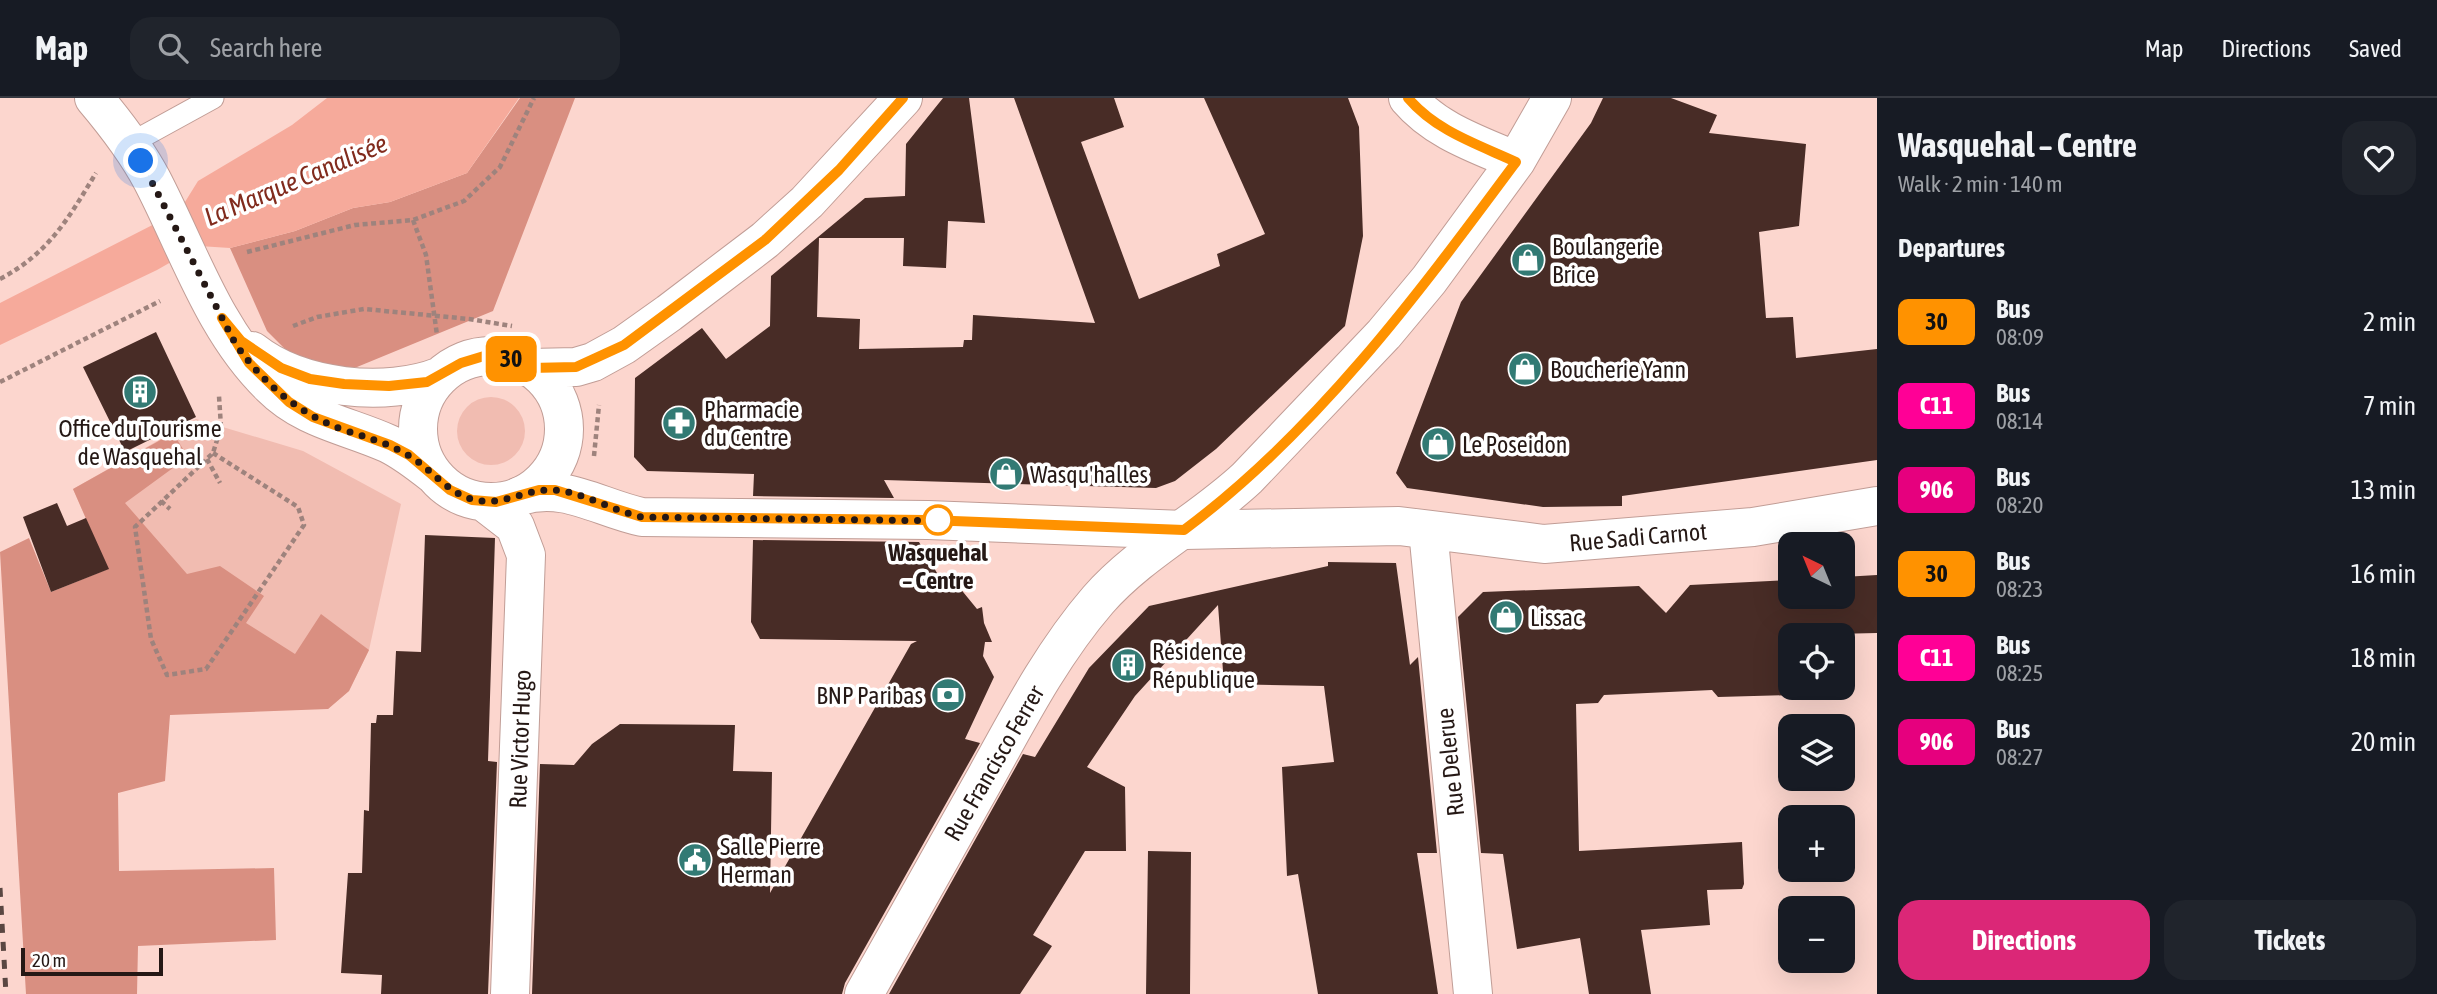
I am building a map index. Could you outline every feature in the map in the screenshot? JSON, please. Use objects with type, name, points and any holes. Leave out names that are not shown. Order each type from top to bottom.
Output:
[{"type":"street","points":[[94,98],[131,143],[152,178],[204,285],[249,363],[289,402],[313,417],[390,445],[433,474],[450,490],[502,499],[539,490],[567,492],[608,509],[642,517],[928,520],[1147,541]]},
{"type":"street","points":[[530,368],[576,367],[593,362],[624,345],[669,313],[765,240],[807,202],[903,98]]},
{"type":"street","points":[[1408,98],[1451,133],[1521,153]]},
{"type":"street","name":"Rue Francisco Ferrer","points":[[864,994],[1034,691],[1099,599],[1147,541],[1184,530],[1247,478],[1384,334],[1521,153],[1552,98]]},
{"type":"street","points":[[222,318],[257,355],[310,379],[389,386],[427,382],[461,363],[484,356],[509,359],[530,368],[555,395],[563,429],[559,453],[548,474],[502,499]]},
{"type":"street","points":[[433,474],[422,453],[418,429],[422,405],[441,376]]},
{"type":"street","name":"Rue Victor Hugo","points":[[502,499],[523,545],[527,564],[510,994]]},
{"type":"street","name":"Rue Sadi Carnot","points":[[1184,530],[1413,528],[1513,543],[1585,542],[1753,527],[1877,506]]},
{"type":"street","name":"Rue Delerue","points":[[1413,528],[1473,994]]},
{"type":"lane","points":[[131,143],[213,98]]},
{"type":"path","points":[[247,252],[355,225],[413,220],[464,201],[500,167],[534,98]]},
{"type":"path","points":[[0,279],[26,265],[52,241],[98,170],[131,143]]},
{"type":"path","points":[[413,220],[426,255],[441,376]]},
{"type":"path","points":[[0,382],[160,301],[204,285]]},
{"type":"path","points":[[213,453],[298,507],[304,524],[206,669],[167,675],[151,639],[135,527],[213,453],[221,427],[219,391]]},
{"type":"path","points":[[207,459],[220,483]]},
{"type":"path","points":[[161,502],[170,509]]},
{"type":"shaded area","points":[[520,98],[575,98],[493,311],[357,367],[317,367],[291,355],[267,331],[230,248],[295,231],[353,208],[390,202],[467,173]]},
{"type":"shaded area","points":[[491,397],[504,399],[515,407],[523,418],[523,444],[515,455],[504,463],[491,465],[478,463],[467,455],[459,444],[457,431],[459,418],[467,407],[478,399]]},
{"type":"shaded area","points":[[196,419],[303,451],[401,504],[369,650],[349,691],[328,709],[140,640],[73,489]]},
{"type":"shaded area","points":[[173,433],[188,457],[125,503],[187,574],[220,566],[264,596],[246,623],[295,654],[321,614],[369,650],[349,691],[328,709],[170,715],[165,781],[118,793],[119,871],[274,868],[276,940],[138,946],[137,994],[26,994],[0,552],[29,538],[51,592],[108,569],[73,489]]},
{"type":"water","name":"La Marque Canalisée","points":[[327,98],[519,98],[467,173],[390,202],[353,208],[295,231],[230,248],[199,246],[157,270],[0,345],[0,303],[180,210],[198,181],[292,125]]},
{"type":"building","points":[[943,98],[969,98],[985,223],[948,221],[946,268],[903,266],[904,238],[819,238],[817,317],[860,319],[859,349],[963,347],[964,340],[972,340],[973,315],[1095,323],[1014,98],[1114,98],[1124,127],[1081,142],[1139,299],[1220,266],[1217,254],[1265,234],[1204,98],[1348,98],[1359,127],[1363,236],[1345,326],[1216,449],[1175,481],[1156,488],[884,480],[894,498],[753,496],[754,474],[647,471],[634,457],[635,378],[702,328],[726,359],[770,326],[771,276],[865,198],[905,196],[906,144]]},
{"type":"building","points":[[1603,98],[1671,98],[1717,115],[1709,133],[1806,144],[1799,226],[1759,232],[1766,318],[1793,317],[1796,358],[1877,349],[1877,460],[1622,496],[1622,506],[1543,507],[1407,488],[1396,473],[1461,302],[1591,123]]},
{"type":"building","name":"Office du Tourisme de Wasquehal","points":[[156,332],[196,417],[125,452],[83,367]]},
{"type":"building","points":[[57,503],[67,526],[86,518],[109,569],[51,592],[23,517]]},
{"type":"building","points":[[425,535],[495,538],[488,761],[497,762],[488,994],[381,994],[382,975],[341,973],[348,873],[362,873],[364,810],[369,811],[371,723],[376,723],[377,715],[393,715],[396,651],[421,652]]},
{"type":"building","points":[[753,540],[919,542],[937,573],[959,587],[977,609],[982,607],[984,623],[992,642],[985,642],[983,656],[994,677],[965,739],[980,743],[845,983],[842,994],[532,994],[540,764],[574,765],[592,744],[620,724],[735,725],[733,771],[772,772],[770,893],[911,644],[917,641],[760,639],[751,622]]},
{"type":"building","points":[[1328,562],[1396,563],[1410,665],[1418,657],[1437,853],[1417,853],[1438,994],[1318,994],[1298,874],[1287,876],[1282,767],[1334,762],[1324,686],[1224,684],[1218,605],[1135,696],[1087,767],[1125,787],[1126,851],[1085,851],[1033,935],[1052,946],[1020,994],[889,994],[1023,754],[1035,757],[1089,668],[1149,606],[1328,566]]},
{"type":"building","points":[[1877,575],[1877,633],[1855,634],[1855,623],[1778,623],[1778,695],[1718,697],[1712,690],[1604,695],[1598,703],[1576,704],[1579,851],[1742,842],[1744,884],[1742,889],[1707,890],[1710,925],[1641,930],[1651,994],[1589,994],[1580,938],[1517,949],[1503,854],[1481,853],[1458,617],[1483,592],[1639,586],[1666,613],[1690,585],[1778,581],[1778,609],[1855,609],[1855,576]]},
{"type":"building","points":[[1148,851],[1191,852],[1190,994],[1146,994]]},
{"type":"railway","points":[[0,888],[6,994]]},
{"type":"bus line","name":"30","points":[[903,98],[839,170],[765,240],[624,345],[593,362],[576,367],[530,368],[509,359],[484,356],[461,363],[427,382],[389,386],[344,384],[310,379],[281,368],[257,355],[222,318],[249,363],[289,402],[313,417],[390,445],[409,455],[450,490],[472,500],[496,502],[539,490],[555,490],[582,497],[608,509],[642,517],[928,520],[1184,530],[1223,501],[1247,478],[1384,334],[1429,279],[1516,162],[1451,133],[1408,98]]},
{"type":"place","name":"Boulangerie Brice","points":[[1528,260]]},
{"type":"place","name":"Boucherie Yann","points":[[1525,369]]},
{"type":"place","name":"Office du Tourisme de Wasquehal","points":[[140,392]]},
{"type":"place","name":"Pharmacie du Centre","points":[[679,423]]},
{"type":"place","name":"Le Poseidon","points":[[1438,444]]},
{"type":"place","name":"Wasqu'halles","points":[[1006,474]]},
{"type":"place","name":"Wasquehal – Centre","points":[[938,520]]},
{"type":"place","name":"Lissac","points":[[1506,617]]},
{"type":"place","name":"Résidence République","points":[[1128,665]]},
{"type":"place","name":"BNP Paribas","points":[[948,695]]},
{"type":"place","name":"Salle Pierre Herman","points":[[695,860]]},
{"type":"route","points":[[141,161],[235,343],[249,363],[272,387],[313,417],[390,445],[409,455],[450,490],[472,500],[496,502],[539,490],[555,490],[582,497],[608,509],[642,517],[947,521],[938,520]]}]
